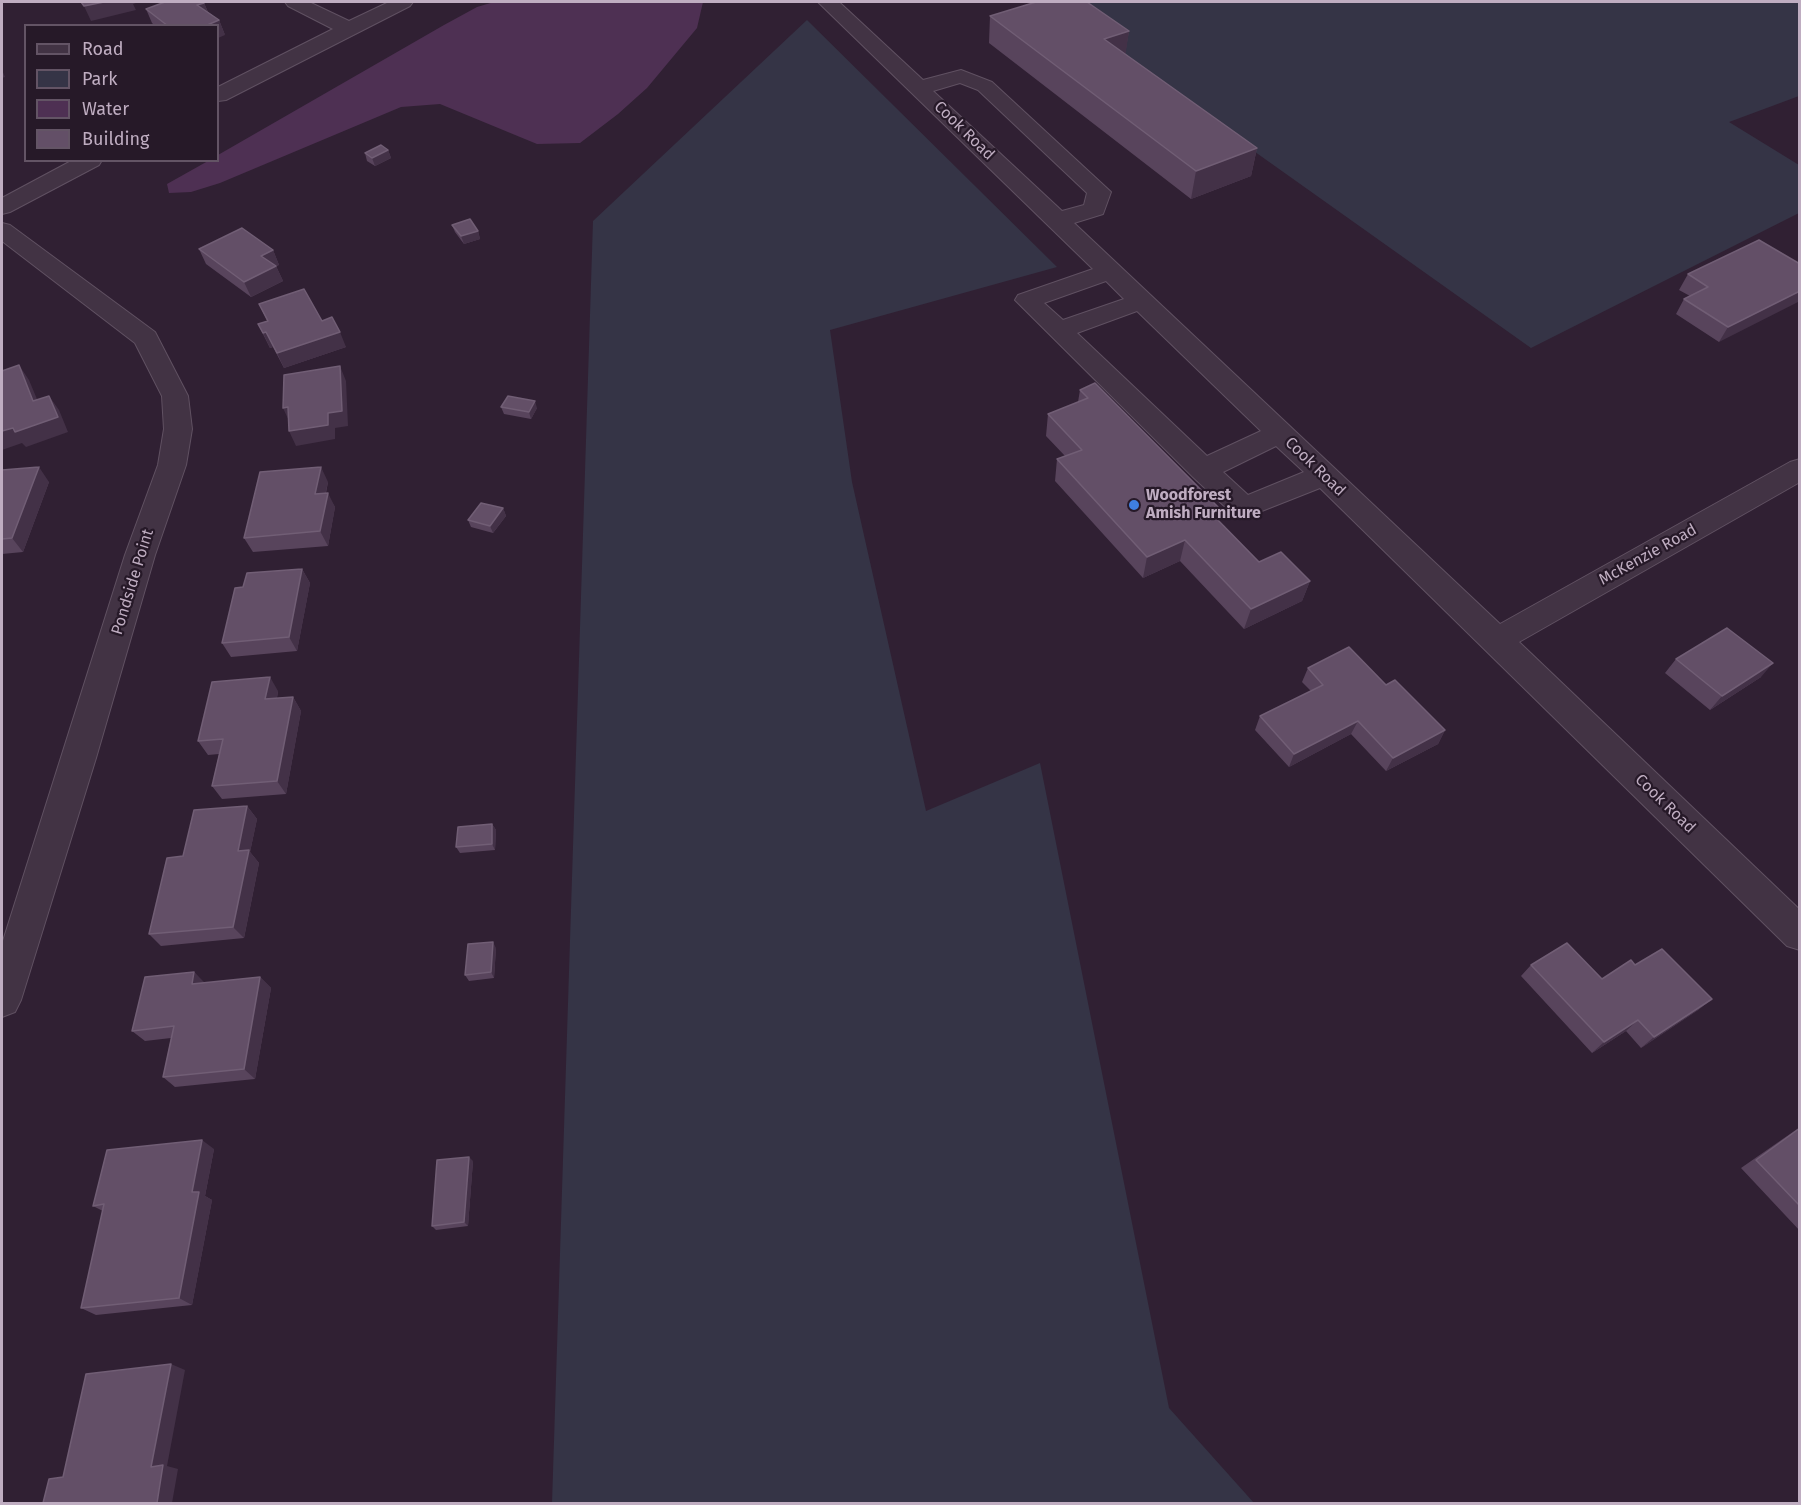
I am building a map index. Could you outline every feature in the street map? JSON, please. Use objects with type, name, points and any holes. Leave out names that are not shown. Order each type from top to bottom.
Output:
[{"type":"street","points":[[295,2],[347,28]]},
{"type":"street","points":[[219,94],[347,28],[403,2]]},
{"type":"street","name":"Cook Road","points":[[828,2],[1497,640],[1800,934]]},
{"type":"street","points":[[919,88],[961,76],[985,86],[1099,192],[1095,209],[1058,220]]},
{"type":"street","points":[[2,207],[87,162]]},
{"type":"street","name":"Pondside Point","points":[[2,230],[93,296],[146,338],[175,396],[178,429],[171,465],[140,555],[79,758],[2,1000]]},
{"type":"street","points":[[1111,271],[1027,300],[1244,508],[1324,475]]},
{"type":"street","points":[[1060,330],[1141,301]]},
{"type":"street","points":[[1203,470],[1280,433]]},
{"type":"street","name":"McKenzie Road","points":[[1497,640],[1800,469]]},
{"type":"green space","points":[[1044,2],[1799,2],[1799,96],[1729,122],[1799,165],[1799,213],[1531,348]]},
{"type":"green space","points":[[807,20],[1057,267],[830,330],[852,482],[926,811],[1040,763],[1169,1408],[1254,1503],[552,1503],[593,221]]},
{"type":"water","points":[[494,2],[703,2],[697,28],[647,88],[580,143],[537,144],[440,104],[401,107],[220,183],[191,192],[169,193],[167,184],[206,162],[219,162],[219,154],[477,7]]},
{"type":"building","points":[[81,2],[104,2],[84,6]]},
{"type":"building","points":[[165,2],[202,2],[204,3],[197,5],[219,20],[210,24],[165,24],[146,9]]},
{"type":"building","points":[[1036,2],[1087,2],[1129,31],[1104,39],[1257,148],[1196,171],[990,16]]},
{"type":"building","points":[[381,145],[388,150],[372,158],[365,153]]},
{"type":"building","points":[[470,219],[478,231],[461,236],[452,225]]},
{"type":"building","points":[[242,228],[273,250],[261,256],[276,266],[244,282],[199,249]]},
{"type":"building","points":[[1759,240],[1800,264],[1800,291],[1728,327],[1684,299],[1708,287],[1688,274]]},
{"type":"building","points":[[304,289],[322,321],[332,317],[340,332],[277,353],[266,332],[263,333],[258,324],[268,321],[259,304]]},
{"type":"building","points":[[19,365],[33,401],[49,396],[58,417],[15,432],[13,428],[2,431],[2,371]]},
{"type":"building","points":[[340,366],[342,411],[328,413],[328,425],[289,431],[288,407],[283,408],[284,375]]},
{"type":"building","name":"Woodforest Amish Furniture","points":[[1095,383],[1220,509],[1211,513],[1259,562],[1281,552],[1310,581],[1251,609],[1185,540],[1147,557],[1057,459],[1082,450],[1048,414],[1088,398],[1080,390]]},
{"type":"building","points":[[508,396],[535,401],[529,412],[501,407]]},
{"type":"building","points":[[39,467],[12,538],[2,539],[2,470]]},
{"type":"building","points":[[321,467],[315,494],[328,493],[320,531],[244,538],[260,472]]},
{"type":"building","points":[[481,503],[503,508],[490,526],[468,520]]},
{"type":"building","points":[[302,569],[289,637],[222,643],[235,588],[243,587],[247,573]]},
{"type":"building","points":[[1727,628],[1773,663],[1722,696],[1676,659]]},
{"type":"building","points":[[1349,647],[1386,685],[1395,680],[1445,730],[1393,758],[1358,721],[1294,754],[1260,716],[1323,685],[1308,668]]},
{"type":"building","points":[[270,677],[265,699],[293,697],[277,781],[212,786],[223,739],[198,741],[212,682]]},
{"type":"building","points":[[247,806],[238,851],[249,850],[233,927],[149,934],[167,858],[183,856],[194,810]]},
{"type":"building","points":[[492,824],[492,844],[456,847],[458,827]]},
{"type":"building","points":[[493,942],[491,972],[465,975],[468,944]]},
{"type":"building","points":[[1567,943],[1602,979],[1631,960],[1635,965],[1662,949],[1712,999],[1654,1037],[1638,1020],[1604,1042],[1531,965]]},
{"type":"building","points":[[194,972],[192,984],[260,977],[244,1069],[163,1077],[174,1026],[132,1031],[145,977]]},
{"type":"building","points":[[1800,1128],[1800,1206],[1756,1160]]},
{"type":"building","points":[[202,1140],[192,1192],[199,1192],[179,1298],[81,1308],[104,1204],[93,1206],[107,1150]]},
{"type":"building","points":[[469,1157],[464,1222],[432,1226],[437,1160]]},
{"type":"building","points":[[171,1364],[151,1467],[163,1465],[157,1503],[43,1503],[49,1479],[63,1477],[86,1374]]},
{"type":"place","name":"Woodforest Amish Furniture","points":[[1134,505]]}]
